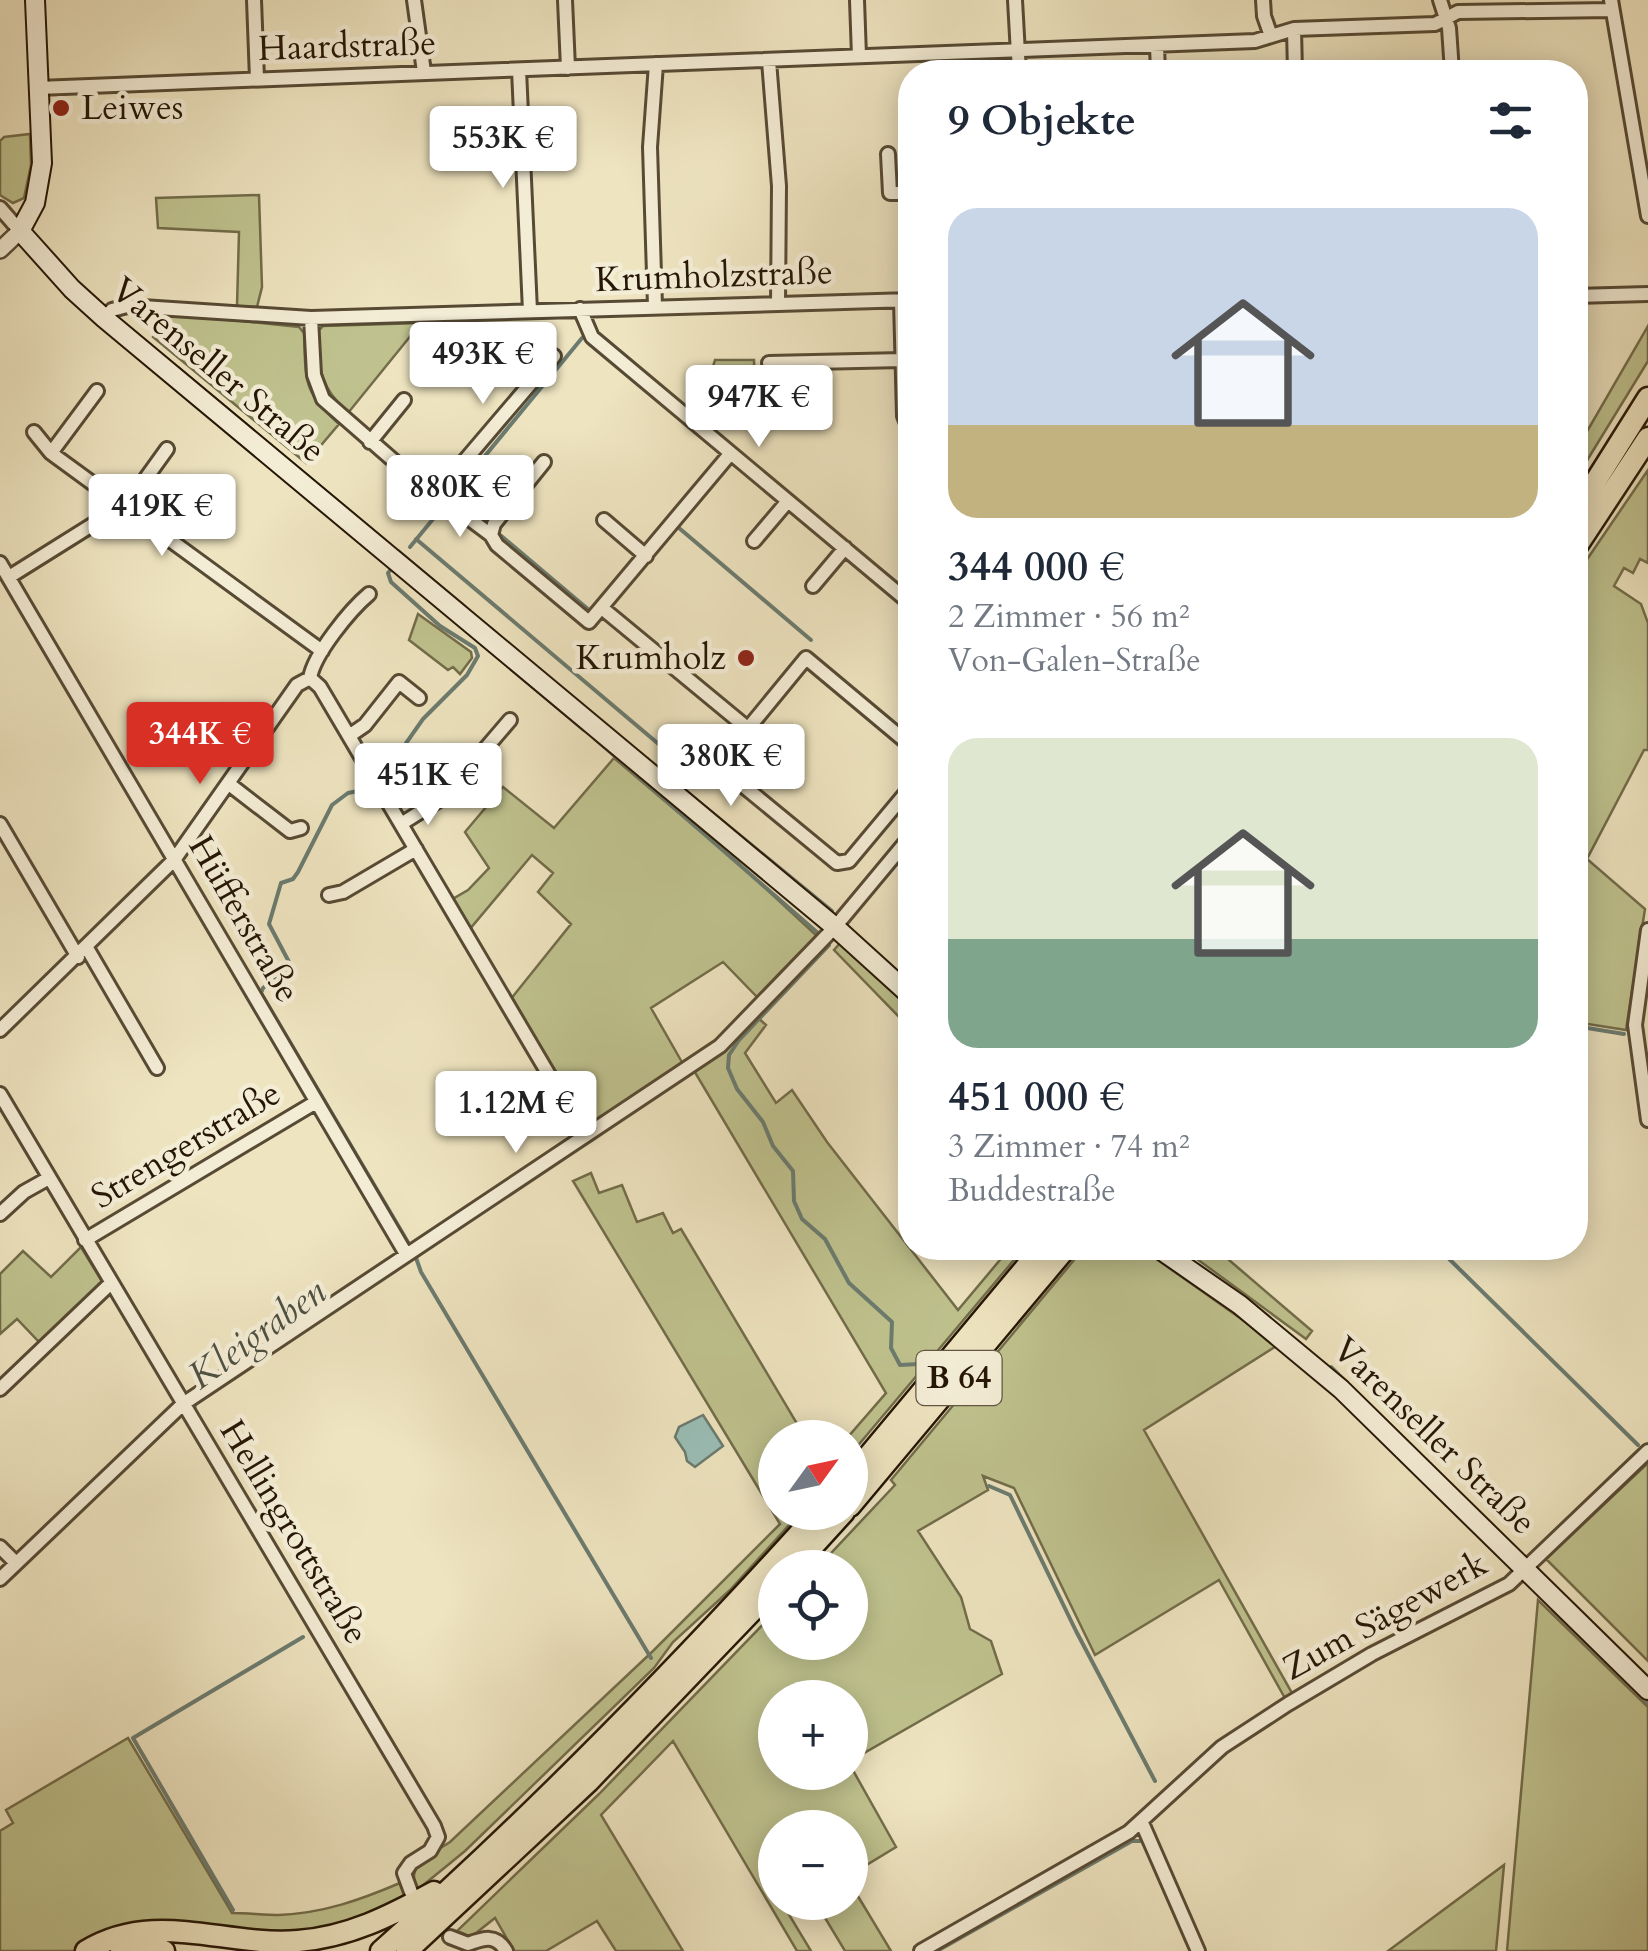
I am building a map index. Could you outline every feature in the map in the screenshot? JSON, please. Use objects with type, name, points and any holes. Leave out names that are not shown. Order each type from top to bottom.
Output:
[{"type":"highway","points":[[1588,493],[1648,398]]},
{"type":"highway","points":[[1588,529],[1648,438]]},
{"type":"highway","name":"B 64","points":[[868,1456],[1032,1260]]},
{"type":"highway","name":"B 64","points":[[868,1484],[1056,1260]]},
{"type":"highway","points":[[380,1951],[462,1877],[693,1650],[803,1530]]},
{"type":"highway","points":[[809,1550],[828,1530]]},
{"type":"highway","points":[[407,1951],[588,1782],[758,1605]]},
{"type":"highway","points":[[86,1951],[109,1939],[158,1929],[294,1942],[327,1937],[355,1931],[392,1915],[462,1877]]},
{"type":"highway","points":[[122,1951],[164,1951]]},
{"type":"main road","points":[[20,231],[35,203],[40,183],[35,0]]},
{"type":"main road","name":"Varenseller Straße","points":[[20,231],[104,318],[836,927],[898,984]]},
{"type":"main road","name":"Varenseller Straße","points":[[1174,1260],[1304,1356],[1648,1690]]},
{"type":"street","points":[[254,0],[258,79]]},
{"type":"street","points":[[414,0],[424,72]]},
{"type":"street","points":[[565,0],[568,68]]},
{"type":"street","points":[[857,0],[859,56]]},
{"type":"street","points":[[1016,0],[1018,60]]},
{"type":"street","points":[[1263,0],[1272,36]]},
{"type":"street","points":[[1440,0],[1449,28],[1451,60]]},
{"type":"street","name":"Haardstraße","points":[[38,88],[1255,41],[1294,29],[1434,24],[1458,12],[1611,5]]},
{"type":"street","points":[[1611,5],[1648,216]]},
{"type":"street","points":[[1294,29],[1295,60]]},
{"type":"street","points":[[1157,46],[1158,60]]},
{"type":"street","points":[[769,60],[779,176],[778,304]]},
{"type":"street","points":[[655,306],[650,147],[656,64]]},
{"type":"street","points":[[519,70],[530,311]]},
{"type":"street","points":[[888,154],[890,193],[898,193]]},
{"type":"street","name":"Varenseller Straße","points":[[0,208],[20,231]]},
{"type":"street","points":[[0,250],[20,231]]},
{"type":"street","points":[[1588,296],[1648,294]]},
{"type":"street","name":"Krumholzstraße","points":[[104,318],[112,310],[127,306],[311,318],[898,300]]},
{"type":"street","points":[[580,309],[592,337],[898,593]]},
{"type":"street","points":[[311,318],[317,388],[330,407],[418,482],[444,485],[554,356]]},
{"type":"street","points":[[769,363],[898,360]]},
{"type":"street","points":[[51,452],[97,391]]},
{"type":"street","points":[[370,442],[404,400]]},
{"type":"street","points":[[34,432],[51,452],[322,652]]},
{"type":"street","points":[[9,577],[116,510],[167,450]]},
{"type":"street","points":[[451,505],[589,622],[730,454]]},
{"type":"street","points":[[491,535],[494,524],[544,462]]},
{"type":"street","points":[[754,541],[788,501]]},
{"type":"street","points":[[604,520],[646,556]]},
{"type":"street","points":[[813,586],[845,548]]},
{"type":"street","name":"Hüfferstraße","points":[[0,563],[406,1254]]},
{"type":"street","points":[[310,678],[322,652],[369,594]]},
{"type":"street","points":[[602,608],[746,727]]},
{"type":"street","points":[[898,735],[806,658],[718,765],[837,864],[849,861],[898,802]]},
{"type":"street","points":[[310,678],[320,686],[586,1136]]},
{"type":"street","points":[[0,1030],[174,860],[297,685],[310,678]]},
{"type":"street","points":[[349,736],[365,725],[399,682],[419,698]]},
{"type":"street","points":[[401,824],[444,797],[510,720]]},
{"type":"street","points":[[229,784],[290,831],[301,828]]},
{"type":"street","points":[[0,824],[158,1068]]},
{"type":"street","points":[[328,895],[344,892],[416,849]]},
{"type":"street","points":[[0,1579],[183,1404],[720,1046],[836,927],[898,852]]},
{"type":"street","points":[[1648,930],[1635,1025],[1648,1120]]},
{"type":"street","name":"Hellingrottstraße","points":[[0,1094],[434,1826],[438,1838],[435,1844],[404,1874],[410,1892]]},
{"type":"street","name":"Strengerstraße","points":[[86,1240],[316,1102]]},
{"type":"street","points":[[0,1214],[24,1192],[49,1178]]},
{"type":"street","points":[[0,1389],[111,1283]]},
{"type":"street","name":"Zum Sägewerk","points":[[921,1951],[1142,1823],[1222,1747],[1372,1654],[1509,1584],[1648,1451]]},
{"type":"street","points":[[0,1547],[16,1563]]},
{"type":"street","points":[[1142,1823],[1198,1951]]},
{"type":"street","points":[[450,1937],[468,1944],[494,1938],[506,1951]]},
{"type":"green space","points":[[30,134],[31,165],[24,198],[13,203],[0,195],[0,141]]},
{"type":"green space","points":[[259,195],[262,287],[257,307],[237,306],[239,232],[158,228],[156,198]]},
{"type":"green space","points":[[164,313],[299,327],[304,333],[308,384],[318,403],[339,424],[306,463],[153,337]]},
{"type":"green space","points":[[421,323],[348,413],[322,376],[317,332],[323,326]]},
{"type":"green space","points":[[1648,326],[1648,361],[1588,459],[1588,430]]},
{"type":"green space","points":[[715,360],[754,360],[755,392],[736,391],[712,370]]},
{"type":"green space","points":[[1648,470],[1648,563],[1640,559],[1633,573],[1624,568],[1614,586],[1641,604],[1648,623],[1648,750],[1644,750],[1588,857],[1588,558]]},
{"type":"green space","points":[[418,614],[471,652],[472,658],[460,674],[453,667],[448,670],[409,640]]},
{"type":"green space","points":[[614,758],[818,937],[759,999],[723,962],[651,1008],[683,1064],[592,1124],[585,1122],[510,1000],[571,924],[538,892],[553,873],[532,855],[469,930],[451,900],[468,890],[489,868],[465,832],[503,787],[554,828]]},
{"type":"green space","points":[[1588,860],[1645,909],[1626,1030],[1588,1024]]},
{"type":"green space","points":[[841,942],[898,996],[898,1016],[834,950]]},
{"type":"green space","points":[[756,1016],[766,1025],[745,1053],[776,1103],[792,1090],[898,1233],[898,1260],[919,1260],[958,1310],[1000,1260],[1014,1260],[868,1434],[868,1420],[863,1420],[886,1393],[693,1069]]},
{"type":"green space","points":[[591,1173],[599,1193],[622,1185],[637,1222],[663,1213],[673,1233],[681,1229],[795,1420],[758,1420],[758,1488],[573,1181]]},
{"type":"green space","points":[[81,1247],[103,1283],[40,1343],[17,1319],[0,1334],[0,1274],[23,1251],[51,1277]]},
{"type":"green space","points":[[1074,1260],[1158,1260],[1278,1345],[1144,1430],[1293,1695],[1286,1700],[1219,1580],[1095,1655],[1014,1488],[983,1476],[988,1490],[918,1531],[961,1597],[970,1629],[991,1641],[1002,1674],[868,1751],[868,1680],[758,1680],[758,1790],[864,1790],[896,1847],[868,1864],[868,1810],[758,1810],[758,1885],[673,1741],[601,1815],[683,1951],[616,1951],[597,1921],[546,1951],[514,1951],[495,1918],[471,1937],[457,1931],[599,1794],[758,1630],[758,1660],[868,1660],[868,1550],[834,1550],[853,1530],[868,1530],[868,1514],[895,1485],[891,1480]]},
{"type":"green space","points":[[1198,1260],[1229,1260],[1312,1331],[1306,1339]]},
{"type":"green space","points":[[1648,1463],[1648,1661],[1546,1559]]},
{"type":"green space","points":[[774,1530],[785,1530],[766,1550],[758,1550],[758,1559],[673,1642],[654,1668],[465,1851],[416,1891],[414,1872],[421,1860],[450,1842],[653,1651]]},
{"type":"green space","points":[[1538,1600],[1648,1707],[1648,1951],[1507,1951]]},
{"type":"green space","points":[[128,1738],[232,1913],[311,1912],[400,1883],[409,1896],[326,1930],[94,1939],[74,1951],[0,1951],[0,1831],[13,1823],[6,1810]]},
{"type":"green space","points":[[1504,1865],[1496,1951],[1388,1951]]},
{"type":"green space","points":[[868,1913],[891,1951],[845,1951],[826,1920],[868,1920]]},
{"type":"green space","points":[[779,1920],[792,1920],[811,1951],[797,1951]]},
{"type":"water","points":[[703,1415],[723,1446],[695,1467],[687,1461],[675,1437],[679,1427]]},
{"type":"waterway","name":"Kleigraben","points":[[410,547],[582,338]]},
{"type":"waterway","points":[[178,368],[390,545]]},
{"type":"waterway","points":[[453,494],[486,522]]},
{"type":"waterway","points":[[679,528],[811,640]]},
{"type":"waterway","points":[[499,534],[589,610]]},
{"type":"waterway","points":[[416,539],[700,779]]},
{"type":"waterway","points":[[398,551],[465,607]]},
{"type":"waterway","name":"Kleigraben","points":[[383,776],[423,719],[467,675],[478,656],[475,648],[440,626],[391,582],[388,573],[393,567]]},
{"type":"waterway","points":[[476,617],[496,633]]},
{"type":"waterway","points":[[476,639],[584,730]]},
{"type":"waterway","points":[[594,738],[819,934]]},
{"type":"waterway","points":[[671,779],[832,911]]},
{"type":"waterway","name":"Kleigraben","points":[[368,789],[348,793],[332,805],[298,872],[293,879],[281,883],[269,924],[289,962],[287,969],[261,993],[409,1244]]},
{"type":"waterway","points":[[829,945],[739,1040],[729,1055],[728,1068],[737,1089],[793,1171],[794,1201],[802,1219],[825,1239],[849,1283],[892,1322],[891,1348],[900,1365],[919,1364]]},
{"type":"waterway","points":[[1588,1028],[1624,1034]]},
{"type":"waterway","name":"Kleigraben","points":[[415,1255],[421,1272],[651,1658]]},
{"type":"waterway","points":[[1450,1260],[1638,1445]]},
{"type":"waterway","points":[[1331,1367],[1358,1394]]},
{"type":"waterway","name":"Kleigraben","points":[[194,1410],[195,1404],[247,1369]]},
{"type":"waterway","points":[[989,1486],[1010,1495],[1155,1781]]},
{"type":"waterway","points":[[1553,1610],[1648,1703]]},
{"type":"waterway","name":"Kleigraben","points":[[233,1910],[133,1738],[303,1637]]},
{"type":"waterway","points":[[937,1951],[1132,1841],[1143,1841]]},
{"type":"place","name":"Leiwes","points":[[61,108]]},
{"type":"place","name":"Krumholz","points":[[746,658]]}]
